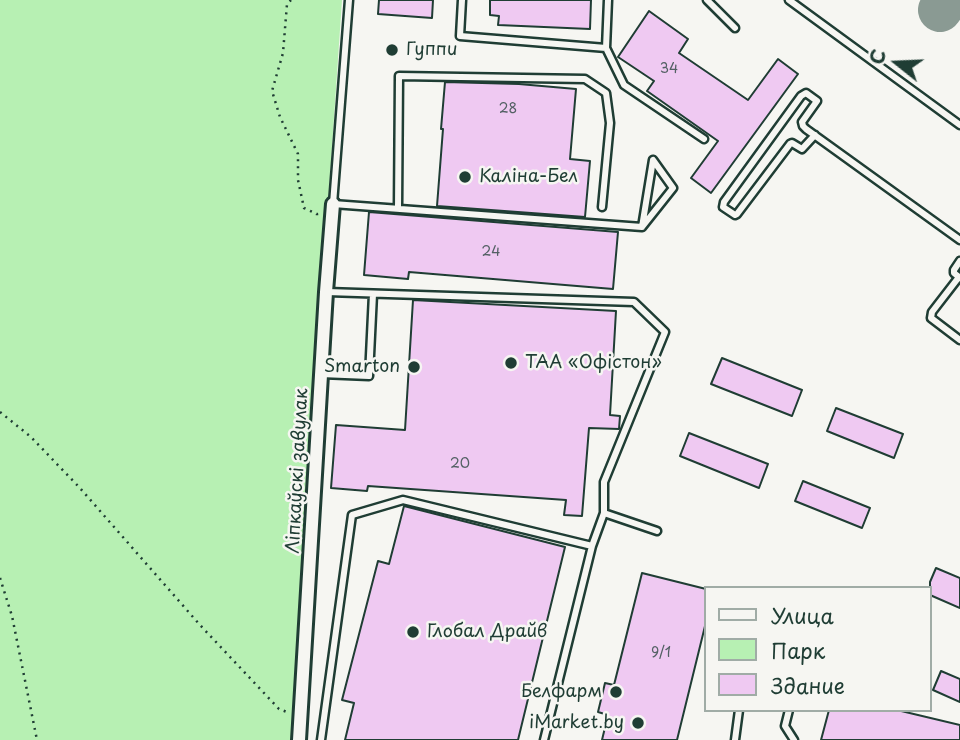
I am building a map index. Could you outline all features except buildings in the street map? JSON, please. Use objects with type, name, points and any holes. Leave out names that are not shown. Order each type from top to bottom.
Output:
[{"type":"street","name":"Ліпкаўскі завулак","points":[[299,740],[333,204]]},
{"type":"lane","points":[[349,0],[333,204],[642,227]]},
{"type":"lane","points":[[462,0],[460,36],[606,48]]},
{"type":"lane","points":[[608,0],[606,48],[624,85],[704,139]]},
{"type":"lane","points":[[707,0],[735,28]]},
{"type":"lane","points":[[789,0],[960,125]]},
{"type":"lane","points":[[398,208],[399,76],[585,79],[606,93],[610,123],[602,207]]},
{"type":"lane","points":[[815,135],[802,149],[790,144],[736,215],[723,206],[801,96],[806,93],[817,101],[801,124],[960,240]]},
{"type":"lane","points":[[653,160],[673,188],[642,227],[649,187],[653,160]]},
{"type":"lane","points":[[960,261],[954,270],[960,278],[932,313],[931,318],[960,340]]},
{"type":"lane","points":[[326,292],[634,302],[665,332],[604,482],[604,513],[592,546],[544,740]]},
{"type":"lane","points":[[321,374],[369,376],[373,294]]},
{"type":"lane","points":[[321,740],[352,516],[403,500],[592,546]]},
{"type":"lane","points":[[604,513],[657,531]]},
{"type":"lane","points":[[735,740],[739,712]]},
{"type":"lane","points":[[788,712],[785,726],[794,740]]},
{"type":"path","points":[[291,0],[287,4],[283,53],[272,91],[298,154],[298,180],[304,208],[317,214],[319,224]]},
{"type":"path","points":[[0,412],[31,437],[79,487],[200,625],[279,709],[300,718]]},
{"type":"path","points":[[0,578],[12,616],[37,740]]},
{"type":"green space","points":[[0,0],[342,0],[292,740],[0,740]]},
{"type":"taxiway","points":[[940,10],[947,0]]},
{"type":"place","name":"Гуппи","points":[[392,50]]},
{"type":"place","name":"Каліна-Бел","points":[[465,177]]},
{"type":"place","name":"ТАА «Офістон»","points":[[511,363]]},
{"type":"place","name":"Smarton","points":[[414,367]]},
{"type":"place","name":"Глобал Драйв","points":[[413,632]]},
{"type":"place","name":"Белфарм","points":[[616,692]]},
{"type":"place","name":"iMarket.by","points":[[638,723]]}]
